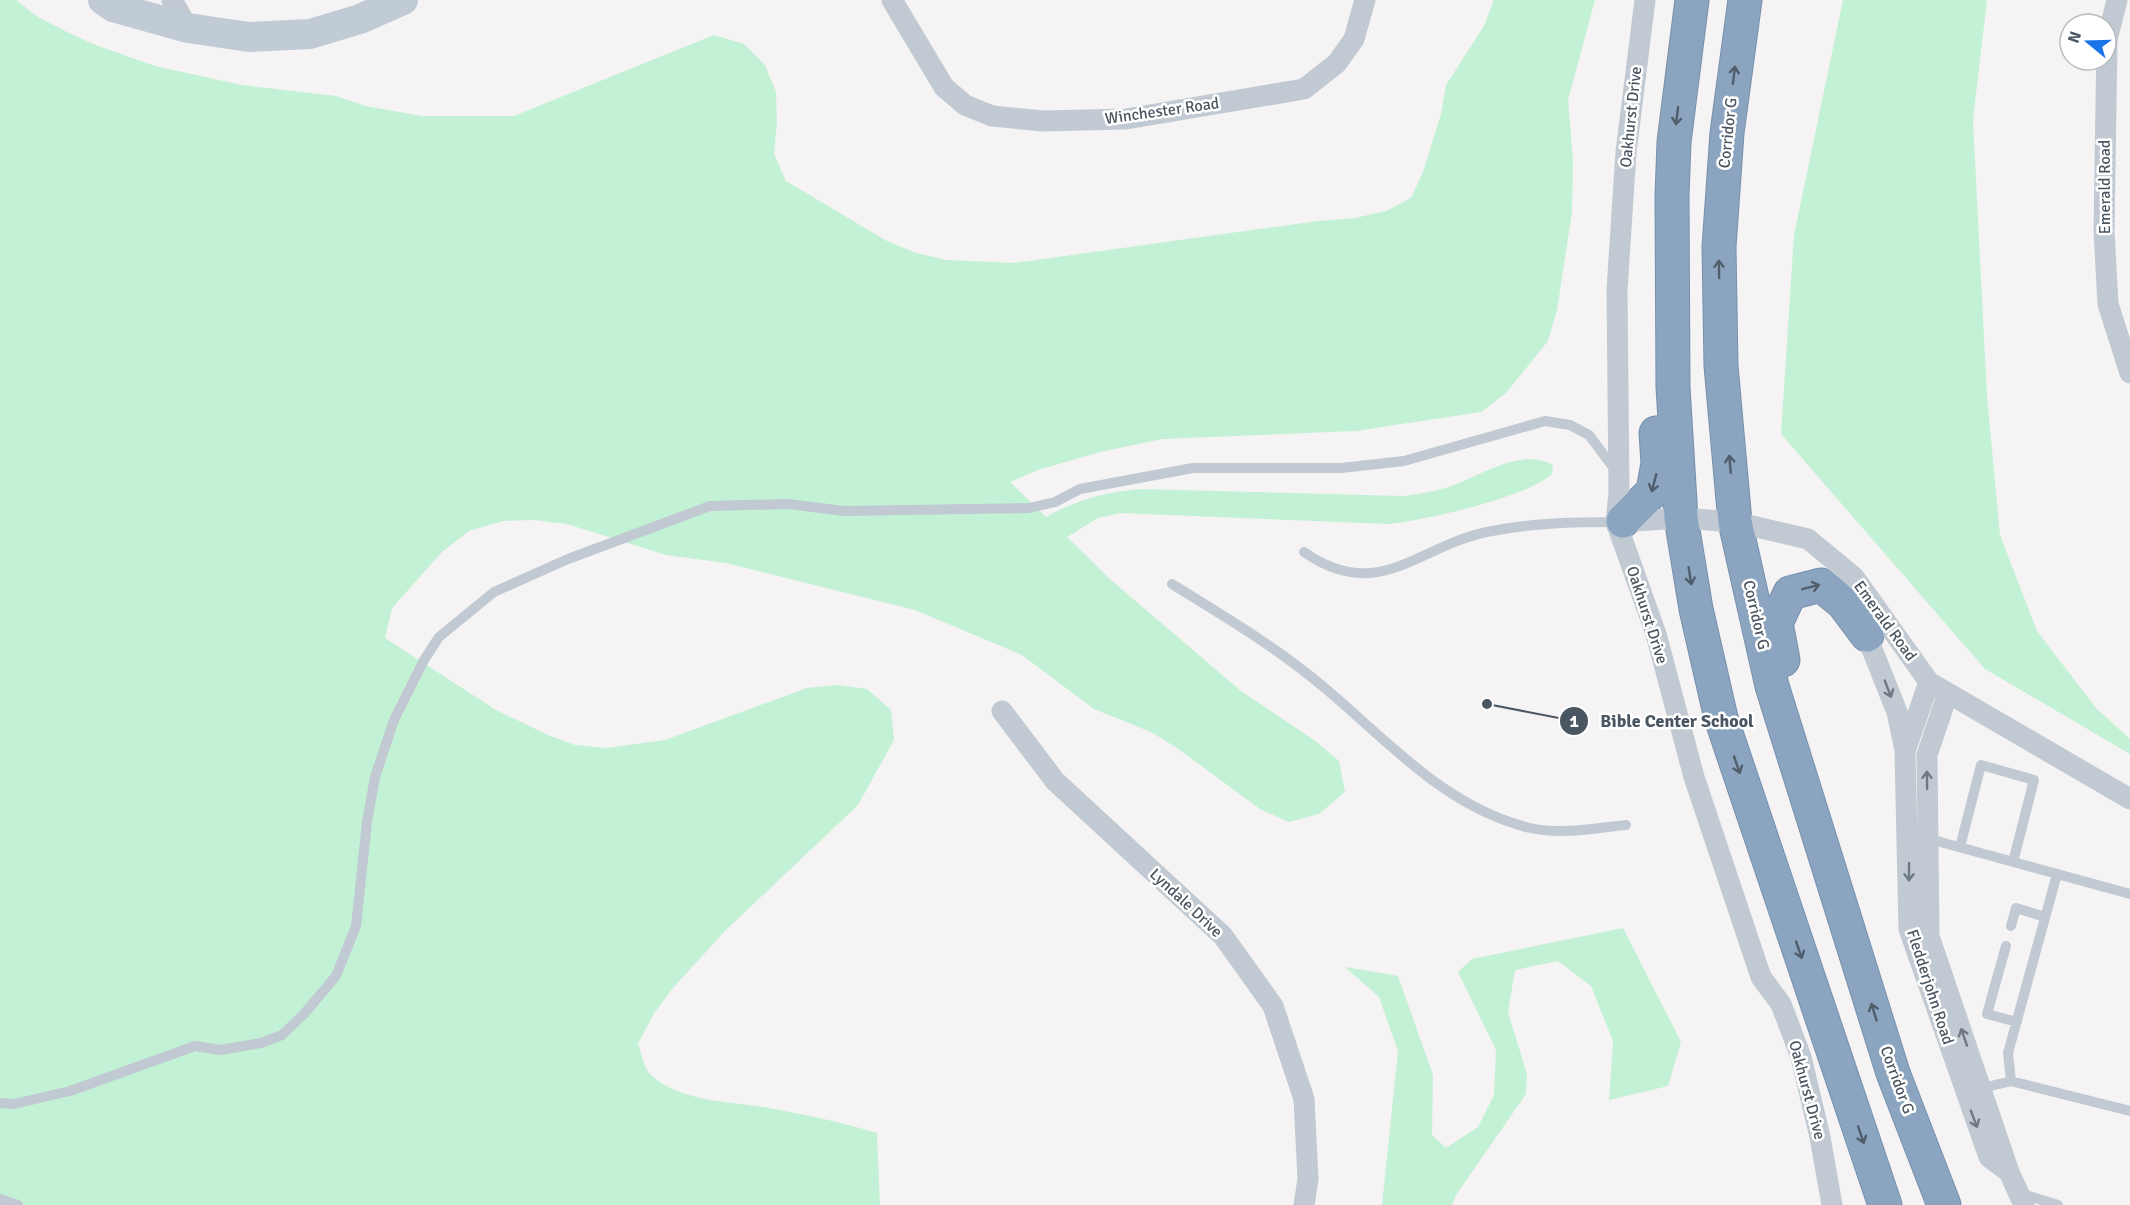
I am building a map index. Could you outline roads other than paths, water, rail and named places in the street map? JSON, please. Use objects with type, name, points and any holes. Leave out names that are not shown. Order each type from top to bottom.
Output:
[{"type":"highway","points":[[1692,0],[1674,142],[1672,196],[1673,387],[1681,518],[1696,609],[1721,718],[1885,1205]]},
{"type":"highway","name":"Corridor G","points":[[1745,0],[1727,133],[1719,247],[1721,366],[1735,522],[1772,686],[1893,1072],[1944,1205]]},
{"type":"highway","points":[[1619,522],[1653,491],[1658,463],[1652,372],[1660,261],[1672,196]]},
{"type":"highway","points":[[1824,852],[1776,623],[1790,593],[1821,585],[1843,603],[1867,635]]},
{"type":"street","points":[[103,0],[112,6],[188,28],[249,37],[310,34],[360,19],[403,0]]},
{"type":"street","points":[[172,0],[188,28]]},
{"type":"street","name":"Winchester Road","points":[[892,0],[944,87],[965,105],[992,116],[1043,121],[1126,119],[1304,89],[1337,63],[1354,39],[1365,0]]},
{"type":"street","name":"Oakhurst Drive","points":[[1644,0],[1626,152],[1617,290],[1619,522],[1656,634],[1694,777],[1761,977],[1781,1004],[1802,1057],[1821,1137],[1832,1205]]},
{"type":"street","name":"Emerald Road","points":[[2117,0],[2109,23],[2107,40],[2104,231],[2108,304],[2130,373]]},
{"type":"street","name":"Emerald Road","points":[[1619,522],[1681,518],[1735,522],[1808,539],[1854,577],[1929,682],[2130,799]]},
{"type":"street","points":[[1833,560],[1867,635],[1897,712],[1905,751]]},
{"type":"street","name":"Fledderjohn Road","points":[[1929,682],[1905,751],[1918,836],[1909,928],[1973,1091],[1989,1157],[2009,1172],[2021,1199]]},
{"type":"street","points":[[1918,836],[1927,754],[1948,693]]},
{"type":"street","name":"Lyndale Drive","points":[[1002,711],[1055,781],[1223,936],[1272,1006],[1304,1099],[1308,1179],[1304,1205]]},
{"type":"lane","points":[[0,1103],[14,1104],[70,1091],[195,1046],[220,1050],[261,1043],[282,1035],[297,1021],[336,976],[356,926],[366,822],[375,777],[394,720],[424,660],[439,637],[494,592],[568,559],[710,506],[788,504],[844,511],[1029,508],[1055,502],[1080,489],[1192,468],[1341,468],[1404,461],[1545,421],[1570,424],[1589,435],[1618,473]]},
{"type":"lane","points":[[1304,552],[1324,566],[1354,575],[1387,570],[1490,531],[1550,523],[1619,522]]},
{"type":"lane","points":[[1172,584],[1266,642],[1325,688],[1422,775],[1491,814],[1532,828],[1574,831],[1626,825]]},
{"type":"lane","points":[[1960,847],[1981,765],[2034,780],[2013,862]]},
{"type":"lane","points":[[1918,836],[2130,894]]},
{"type":"lane","points":[[2011,1081],[2008,1053],[2057,874]]},
{"type":"lane","points":[[2011,926],[2016,909],[2045,917]]},
{"type":"lane","points":[[2006,946],[1987,1014],[2017,1022]]},
{"type":"lane","points":[[1973,1091],[2011,1081],[2130,1111]]},
{"type":"lane","points":[[0,1199],[18,1205]]},
{"type":"lane","points":[[2021,1199],[2058,1205]]},
{"type":"place","name":"Bible Center School","points":[[1487,704]]}]
